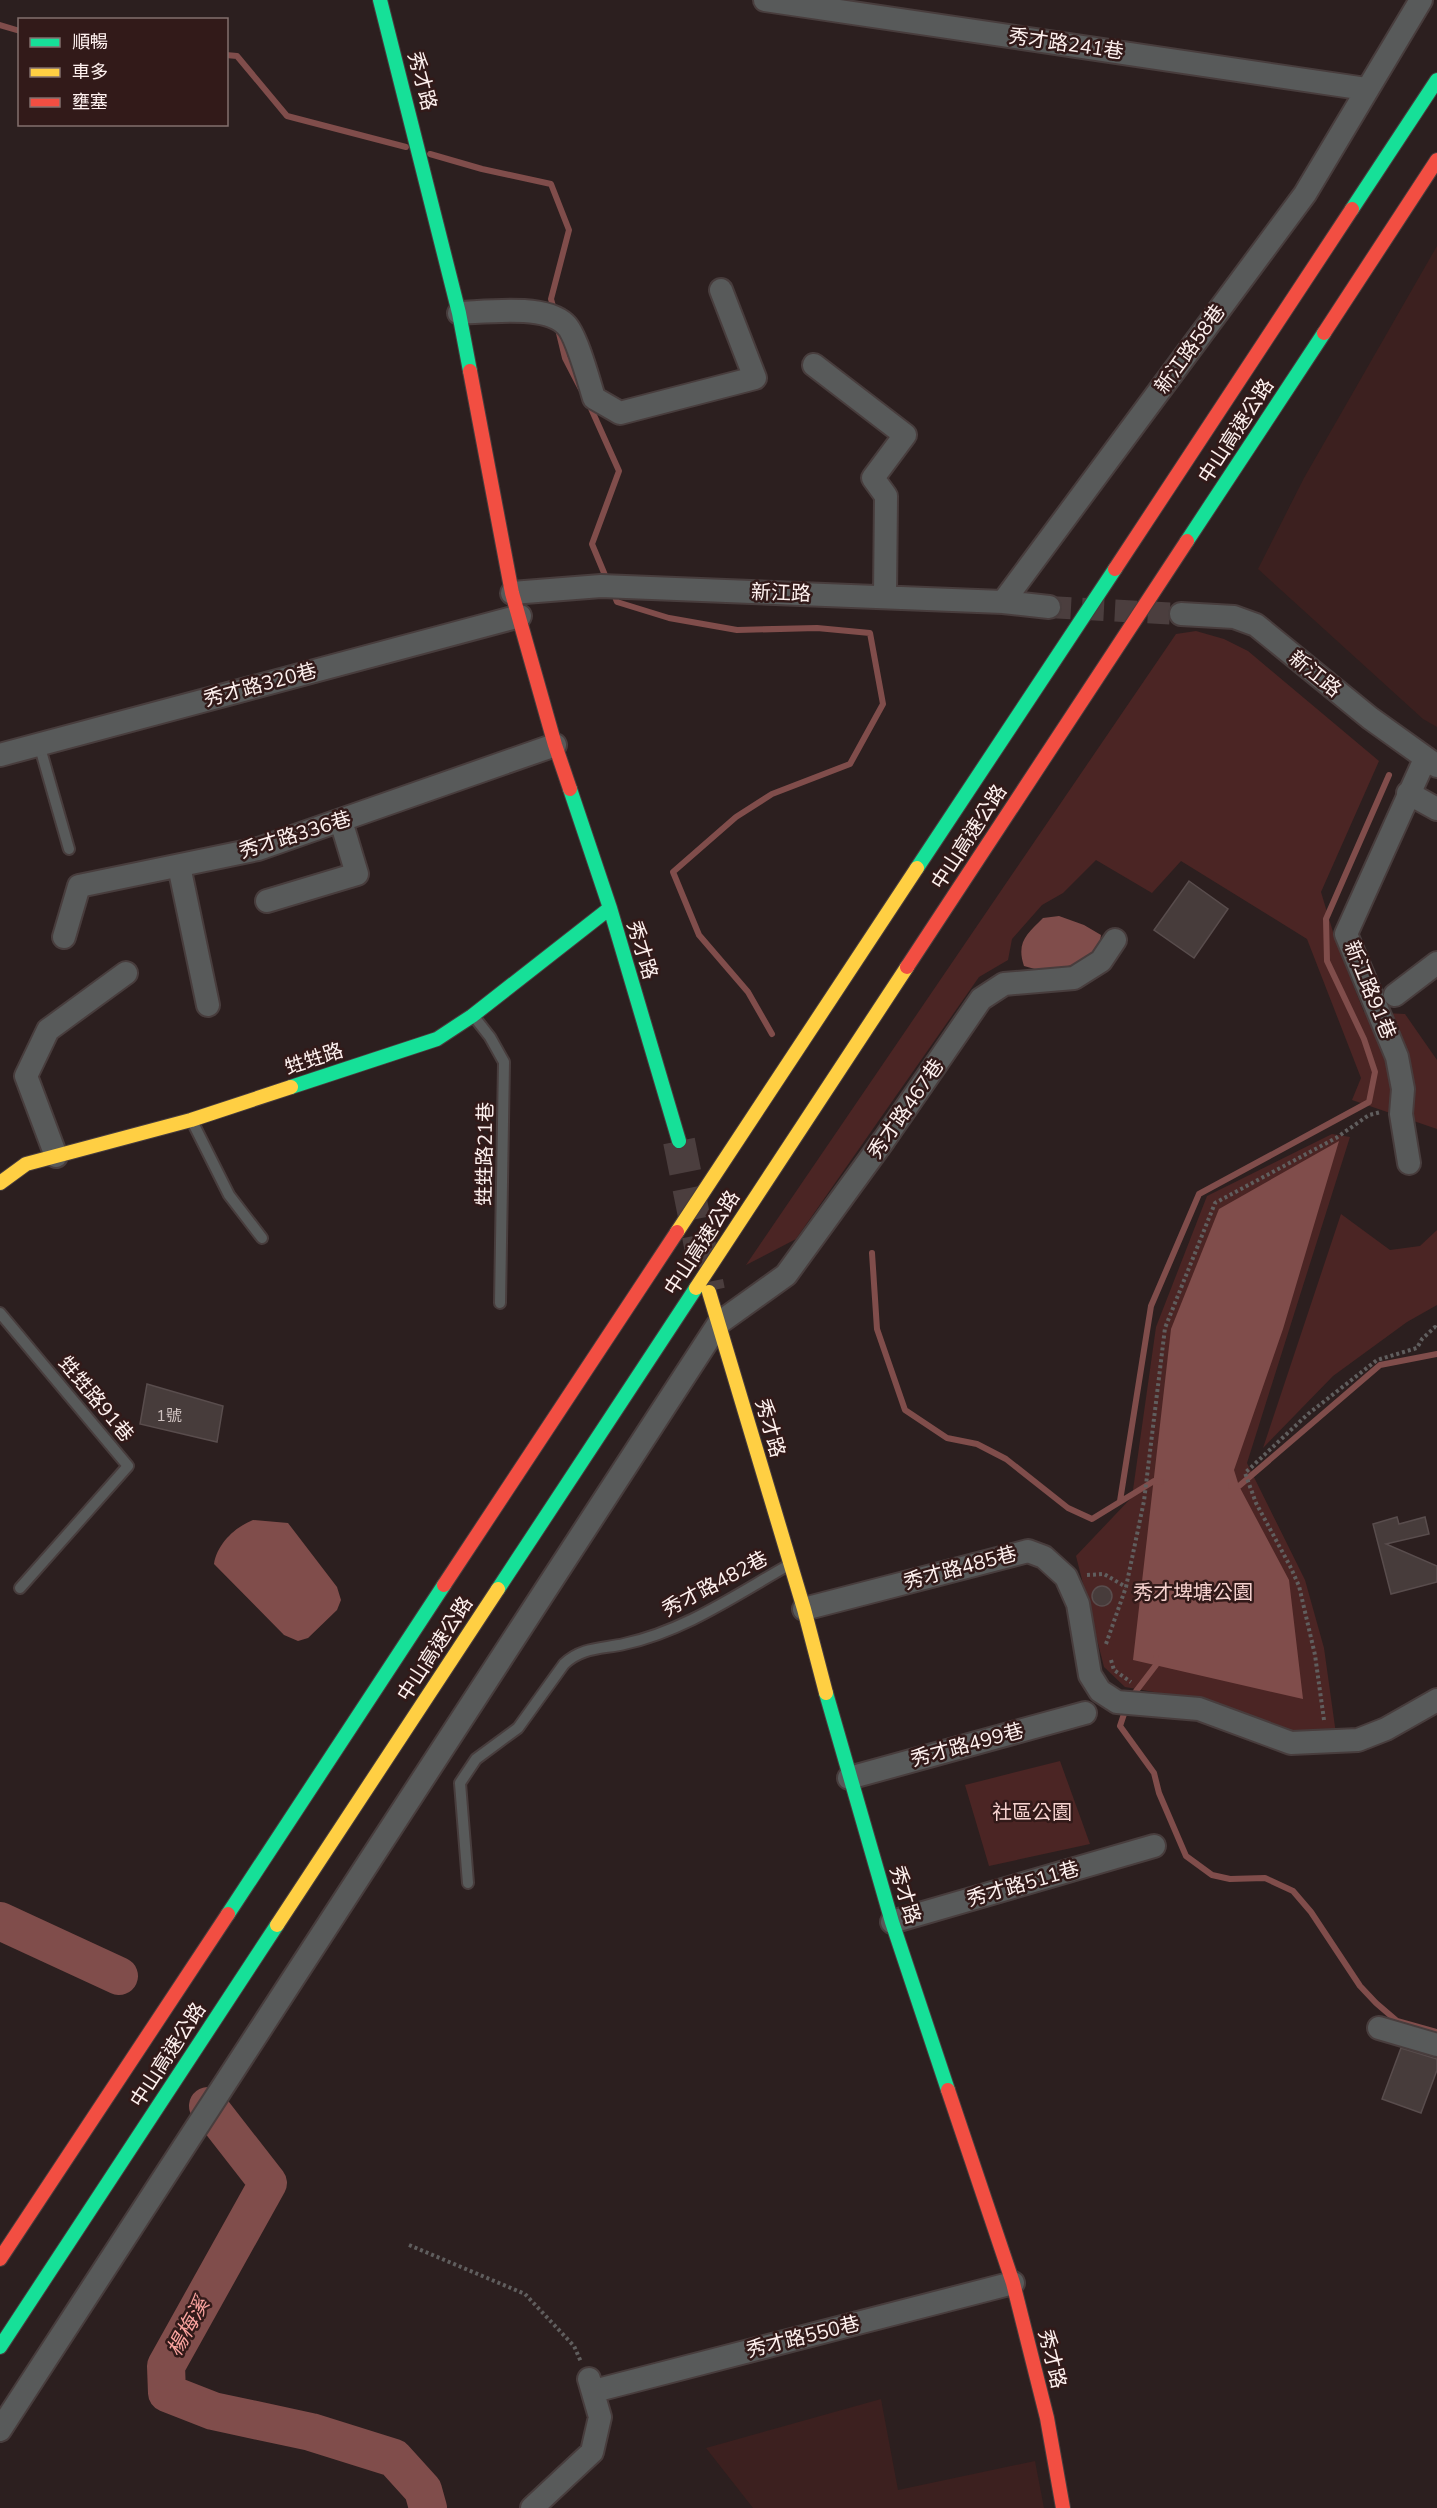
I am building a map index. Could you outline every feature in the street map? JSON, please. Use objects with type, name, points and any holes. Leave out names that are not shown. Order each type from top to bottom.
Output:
[{"type":"main road","name":"秀才路","points":[[380,0],[459,313],[512,593],[555,745],[610,908],[679,1141]]},
{"type":"main road","points":[[1400,135],[1437,72]]},
{"type":"main road","name":"中山高速公路","points":[[0,2259],[1437,80]]},
{"type":"main road","name":"中山高速公路","points":[[0,2347],[1437,160]]},
{"type":"main road","name":"甡甡路","points":[[0,1182],[26,1164],[191,1120],[437,1039],[472,1016],[610,908]]},
{"type":"main road","name":"秀才路","points":[[709,1292],[804,1609],[849,1778],[892,1922],[1013,2283],[1047,2418],[1063,2508]]},
{"type":"street","name":"秀才路241巷","points":[[765,0],[1366,89]]},
{"type":"street","name":"新江路58巷","points":[[1003,602],[1305,194],[1421,0]]},
{"type":"street","points":[[459,313],[520,311],[556,319],[573,338],[594,398],[620,413],[755,378],[720,291]]},
{"type":"street","points":[[813,365],[905,435],[873,478],[886,496],[885,597]]},
{"type":"street","name":"新江路","points":[[512,593],[612,586],[1003,602],[1049,607]]},
{"type":"street","name":"新江路","points":[[1181,615],[1234,617],[1256,625],[1370,718],[1431,763]]},
{"type":"street","name":"秀才路320巷","points":[[0,755],[520,616]]},
{"type":"street","name":"秀才路336巷","points":[[64,937],[79,886],[258,849],[555,745]]},
{"type":"street","name":"新江路91巷","points":[[1409,1163],[1401,1114],[1403,1089],[1397,1057],[1346,934],[1408,793],[1431,763]]},
{"type":"street","points":[[1408,793],[1437,809]]},
{"type":"street","points":[[267,901],[357,874],[341,821]]},
{"type":"street","points":[[179,866],[207,1005]]},
{"type":"street","name":"秀才路467巷","points":[[719,1323],[786,1275],[884,1140],[981,999],[1004,984],[1074,978],[1101,961],[1115,940]]},
{"type":"street","points":[[1395,995],[1437,963]]},
{"type":"street","points":[[56,1156],[26,1076],[48,1030],[126,973]]},
{"type":"street","points":[[0,2430],[719,1323]]},
{"type":"street","name":"秀才路485巷","points":[[804,1609],[1028,1551],[1044,1557],[1066,1576],[1078,1604],[1090,1675],[1100,1690],[1117,1702],[1198,1709],[1291,1743],[1358,1740],[1386,1729],[1437,1700]]},
{"type":"street","name":"秀才路499巷","points":[[849,1778],[1085,1713]]},
{"type":"street","name":"秀才路511巷","points":[[892,1922],[1154,1846]]},
{"type":"street","points":[[1379,2028],[1437,2045]]},
{"type":"street","name":"秀才路550巷","points":[[591,2385],[1013,2283]]},
{"type":"street","points":[[532,2508],[592,2452],[600,2417],[591,2385]]},
{"type":"lane","points":[[39,744],[69,849]]},
{"type":"lane","name":"甡甡路21巷","points":[[472,1016],[490,1037],[504,1062],[500,1303]]},
{"type":"lane","points":[[191,1120],[229,1195],[262,1238]]},
{"type":"lane","name":"甡甡路91巷","points":[[0,1313],[128,1466],[20,1588]]},
{"type":"lane","name":"秀才路482巷","points":[[468,1883],[460,1783],[476,1759],[518,1728],[573,1655],[589,1649],[625,1644],[684,1626],[789,1564]]},
{"type":"path","points":[[1132,1682],[1114,1670],[1106,1644],[1126,1587],[1144,1501],[1165,1328],[1215,1203],[1336,1138],[1369,1115],[1402,1106]]},
{"type":"path","points":[[1324,1725],[1315,1655],[1299,1586],[1256,1503],[1245,1473],[1308,1414],[1377,1360],[1417,1348],[1422,1339],[1436,1327],[1437,1329]]},
{"type":"path","points":[[1066,1576],[1104,1574],[1126,1587]]},
{"type":"path","points":[[409,2245],[525,2294],[574,2346],[591,2385]]},
{"type":"shaded area","points":[[1437,246],[1437,727],[1423,719],[1258,569],[1304,478]]},
{"type":"shaded area","points":[[1059,916],[1084,925],[1101,935],[1099,948],[1083,963],[1042,971],[1024,966],[1021,951],[1024,939],[1043,918]]},
{"type":"shaded area","name":"秀才埤塘公園","points":[[1339,1141],[1283,1329],[1234,1470],[1239,1486],[1289,1580],[1303,1699],[1133,1660],[1171,1329],[1219,1209]]},
{"type":"shaded area","points":[[253,1520],[288,1523],[337,1587],[341,1600],[337,1610],[308,1638],[298,1641],[284,1635],[214,1564],[219,1550],[228,1537]]},
{"type":"shaded area","points":[[881,2399],[898,2490],[1035,2461],[1044,2508],[753,2508],[706,2448]]},
{"type":"green space","points":[[1196,631],[1224,639],[1248,651],[1379,761],[1321,892],[1336,942],[1364,1012],[1405,1014],[1437,1060],[1437,1129],[1352,1100],[1361,1078],[1307,939],[1181,861],[1152,893],[1096,860],[1063,893],[1042,905],[1012,939],[1008,960],[979,977],[796,1239],[746,1265],[1176,634]]},
{"type":"green space","name":"秀才埤塘公園","points":[[1332,1134],[1350,1137],[1247,1463],[1305,1580],[1324,1648],[1336,1734],[1301,1736],[1200,1700],[1125,1687],[1104,1667],[1076,1556],[1132,1497],[1156,1327],[1207,1196]]},
{"type":"green space","points":[[1341,1214],[1390,1250],[1420,1246],[1437,1230],[1437,1305],[1407,1322],[1333,1376],[1263,1448]]},
{"type":"green space","name":"社區公園","points":[[1060,1761],[1090,1844],[989,1866],[965,1785]]},
{"type":"building","points":[[1189,881],[1228,909],[1194,958],[1154,930]]},
{"type":"building","points":[[147,1384],[223,1406],[217,1442],[140,1424]]},
{"type":"building","points":[[1397,1517],[1399,1524],[1425,1517],[1429,1534],[1386,1544],[1437,1566],[1437,1582],[1391,1594],[1373,1524]]},
{"type":"building","points":[[1098,1586],[1106,1586],[1112,1592],[1112,1600],[1106,1606],[1098,1606],[1092,1600],[1092,1592]]},
{"type":"building","points":[[1401,2048],[1437,2059],[1437,2070],[1421,2113],[1382,2099]]},
{"type":"waterway","points":[[0,25],[18,30]]},
{"type":"waterway","points":[[228,55],[237,56],[287,116],[406,147]]},
{"type":"waterway","points":[[430,154],[482,169],[551,184],[569,230],[551,299],[554,310]]},
{"type":"waterway","points":[[558,329],[565,358],[581,389]]},
{"type":"waterway","points":[[589,404],[619,471],[592,544],[607,580]]},
{"type":"waterway","points":[[613,592],[617,602],[669,618],[737,630],[817,628],[870,633],[883,704],[850,764],[772,794],[736,817],[673,872],[699,935],[748,992],[772,1034]]},
{"type":"waterway","points":[[1120,1501],[1151,1306],[1199,1194],[1369,1102],[1375,1072],[1364,1039],[1327,961],[1326,919],[1389,775]]},
{"type":"waterway","points":[[872,1253],[877,1329],[905,1410],[947,1438],[977,1444],[1006,1459],[1068,1508],[1092,1519],[1154,1481],[1161,1482]]},
{"type":"waterway","points":[[1231,1486],[1239,1486],[1380,1365],[1437,1354]]},
{"type":"waterway","points":[[1130,1699],[1156,1665],[1156,1658]]},
{"type":"waterway","points":[[1126,1708],[1120,1726],[1154,1773],[1159,1793],[1186,1856],[1212,1875],[1230,1879],[1265,1878],[1293,1891],[1311,1912],[1360,1986],[1376,2003],[1397,2021],[1437,2032]]},
{"type":"waterway","name":"楊梅溪","points":[[0,1921],[119,1976]]},
{"type":"waterway","name":"楊梅溪","points":[[208,2106],[268,2183],[166,2366],[167,2393],[213,2411],[311,2432],[394,2458],[423,2490],[428,2508]]},
{"type":"tunnel","points":[[1049,607],[1181,614]]},
{"type":"tunnel","points":[[679,1141],[709,1291]]},
{"type":"traffic: fast","points":[[380,0],[459,313],[470,371]]},
{"type":"traffic: fast","points":[[1352,209],[1437,80]]},
{"type":"traffic: fast","points":[[1187,541],[1324,333]]},
{"type":"traffic: fast","points":[[917,868],[1115,569]]},
{"type":"traffic: fast","points":[[570,789],[610,908],[679,1141]]},
{"type":"traffic: fast","points":[[291,1087],[437,1039],[472,1016],[610,908]]},
{"type":"traffic: fast","points":[[498,1589],[696,1288]]},
{"type":"traffic: fast","points":[[228,1914],[444,1585]]},
{"type":"traffic: fast","points":[[826,1693],[892,1922],[948,2090]]},
{"type":"traffic: fast","points":[[0,2347],[277,1925]]},
{"type":"traffic: slow","points":[[677,1232],[917,868]]},
{"type":"traffic: slow","points":[[696,1288],[907,967]]},
{"type":"traffic: slow","points":[[0,1183],[26,1164],[191,1120],[291,1087]]},
{"type":"traffic: slow","points":[[709,1292],[804,1609],[826,1693]]},
{"type":"traffic: slow","points":[[277,1925],[498,1589]]},
{"type":"traffic: jam","points":[[1324,333],[1437,160]]},
{"type":"traffic: jam","points":[[1115,569],[1352,209]]},
{"type":"traffic: jam","points":[[470,371],[512,593],[555,745],[570,789]]},
{"type":"traffic: jam","points":[[907,967],[1187,541]]},
{"type":"traffic: jam","points":[[444,1585],[677,1232]]},
{"type":"traffic: jam","points":[[0,2259],[228,1914]]},
{"type":"traffic: jam","points":[[948,2090],[1013,2283],[1047,2418],[1063,2508]]}]
